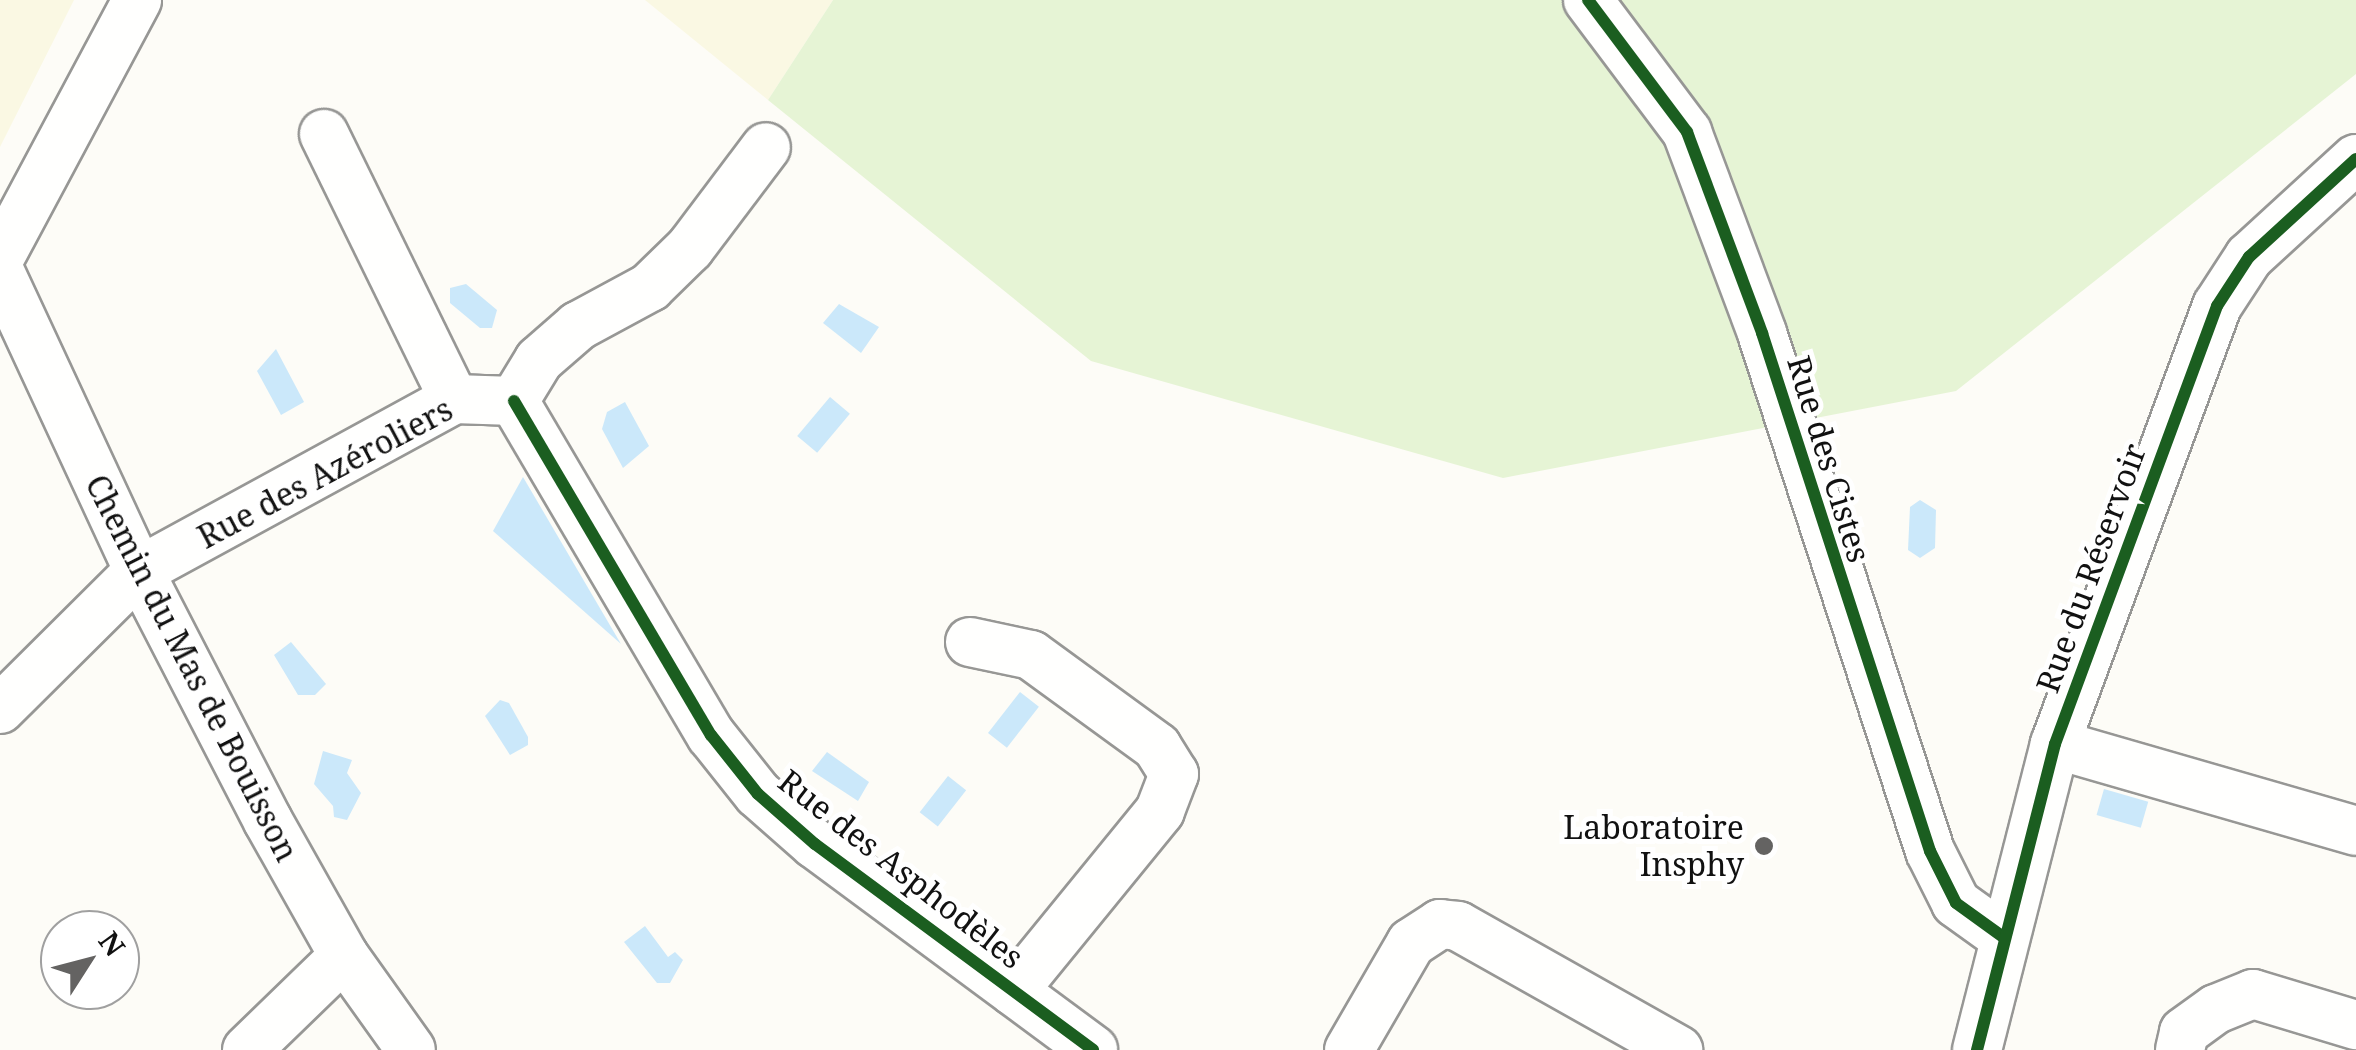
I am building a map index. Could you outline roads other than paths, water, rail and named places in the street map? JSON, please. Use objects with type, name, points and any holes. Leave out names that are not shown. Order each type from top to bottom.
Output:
[{"type":"street","points":[[0,257],[138,0]]},
{"type":"street","name":"Rue des Cistes","points":[[1588,0],[1688,132],[1762,333],[1930,852],[1956,903],[2002,936]]},
{"type":"street","points":[[324,134],[454,399]]},
{"type":"street","points":[[514,401],[539,360],[578,326],[650,287],[690,248],[766,148]]},
{"type":"street","name":"Rue du Réservoir","points":[[1978,1050],[2002,936],[2055,744],[2217,306],[2249,257],[2356,159]]},
{"type":"street","name":"Chemin du Mas de Bouisson","points":[[0,272],[139,571],[344,956],[411,1050]]},
{"type":"street","name":"Rue des Azéroliers","points":[[0,708],[139,571],[454,399],[514,401]]},
{"type":"street","name":"Rue des Asphodèles","points":[[514,401],[711,735],[758,794],[814,844],[1093,1050]]},
{"type":"street","points":[[970,642],[1031,656],[1158,746],[1174,774],[1160,811],[1014,992]]},
{"type":"street","points":[[2055,744],[2356,832]]},
{"type":"street","points":[[1349,1050],[1412,943],[1440,924],[1458,926],[1678,1050]]},
{"type":"street","points":[[247,1050],[344,956]]},
{"type":"street","points":[[2180,1050],[2184,1032],[2216,1009],[2252,994],[2356,1025]]},
{"type":"water","points":[[466,284],[497,310],[492,328],[480,328],[450,303],[450,288]]},
{"type":"water","points":[[839,304],[879,327],[861,353],[823,323]]},
{"type":"water","points":[[276,349],[304,402],[281,415],[257,371]]},
{"type":"water","points":[[830,397],[850,414],[817,453],[797,436]]},
{"type":"water","points":[[625,402],[649,446],[623,468],[602,429],[607,412]]},
{"type":"water","points":[[523,477],[621,644],[493,531]]},
{"type":"water","points":[[1920,500],[1936,510],[1935,548],[1920,558],[1908,550],[1910,507]]},
{"type":"water","points":[[291,642],[326,684],[315,695],[298,695],[274,655]]},
{"type":"water","points":[[1020,692],[1039,707],[1007,748],[988,733]]},
{"type":"water","points":[[500,700],[509,703],[528,737],[528,745],[510,755],[485,716]]},
{"type":"water","points":[[323,751],[352,760],[347,773],[361,793],[347,820],[334,817],[333,806],[314,784]]},
{"type":"water","points":[[827,752],[869,782],[858,801],[812,771]]},
{"type":"water","points":[[948,776],[966,790],[938,826],[920,812]]},
{"type":"water","points":[[2104,789],[2148,802],[2141,828],[2097,815]]},
{"type":"water","points":[[645,926],[668,957],[675,952],[683,960],[670,983],[657,983],[624,942]]},
{"type":"place","name":"Laboratoire Insphy","points":[[1764,846]]}]
